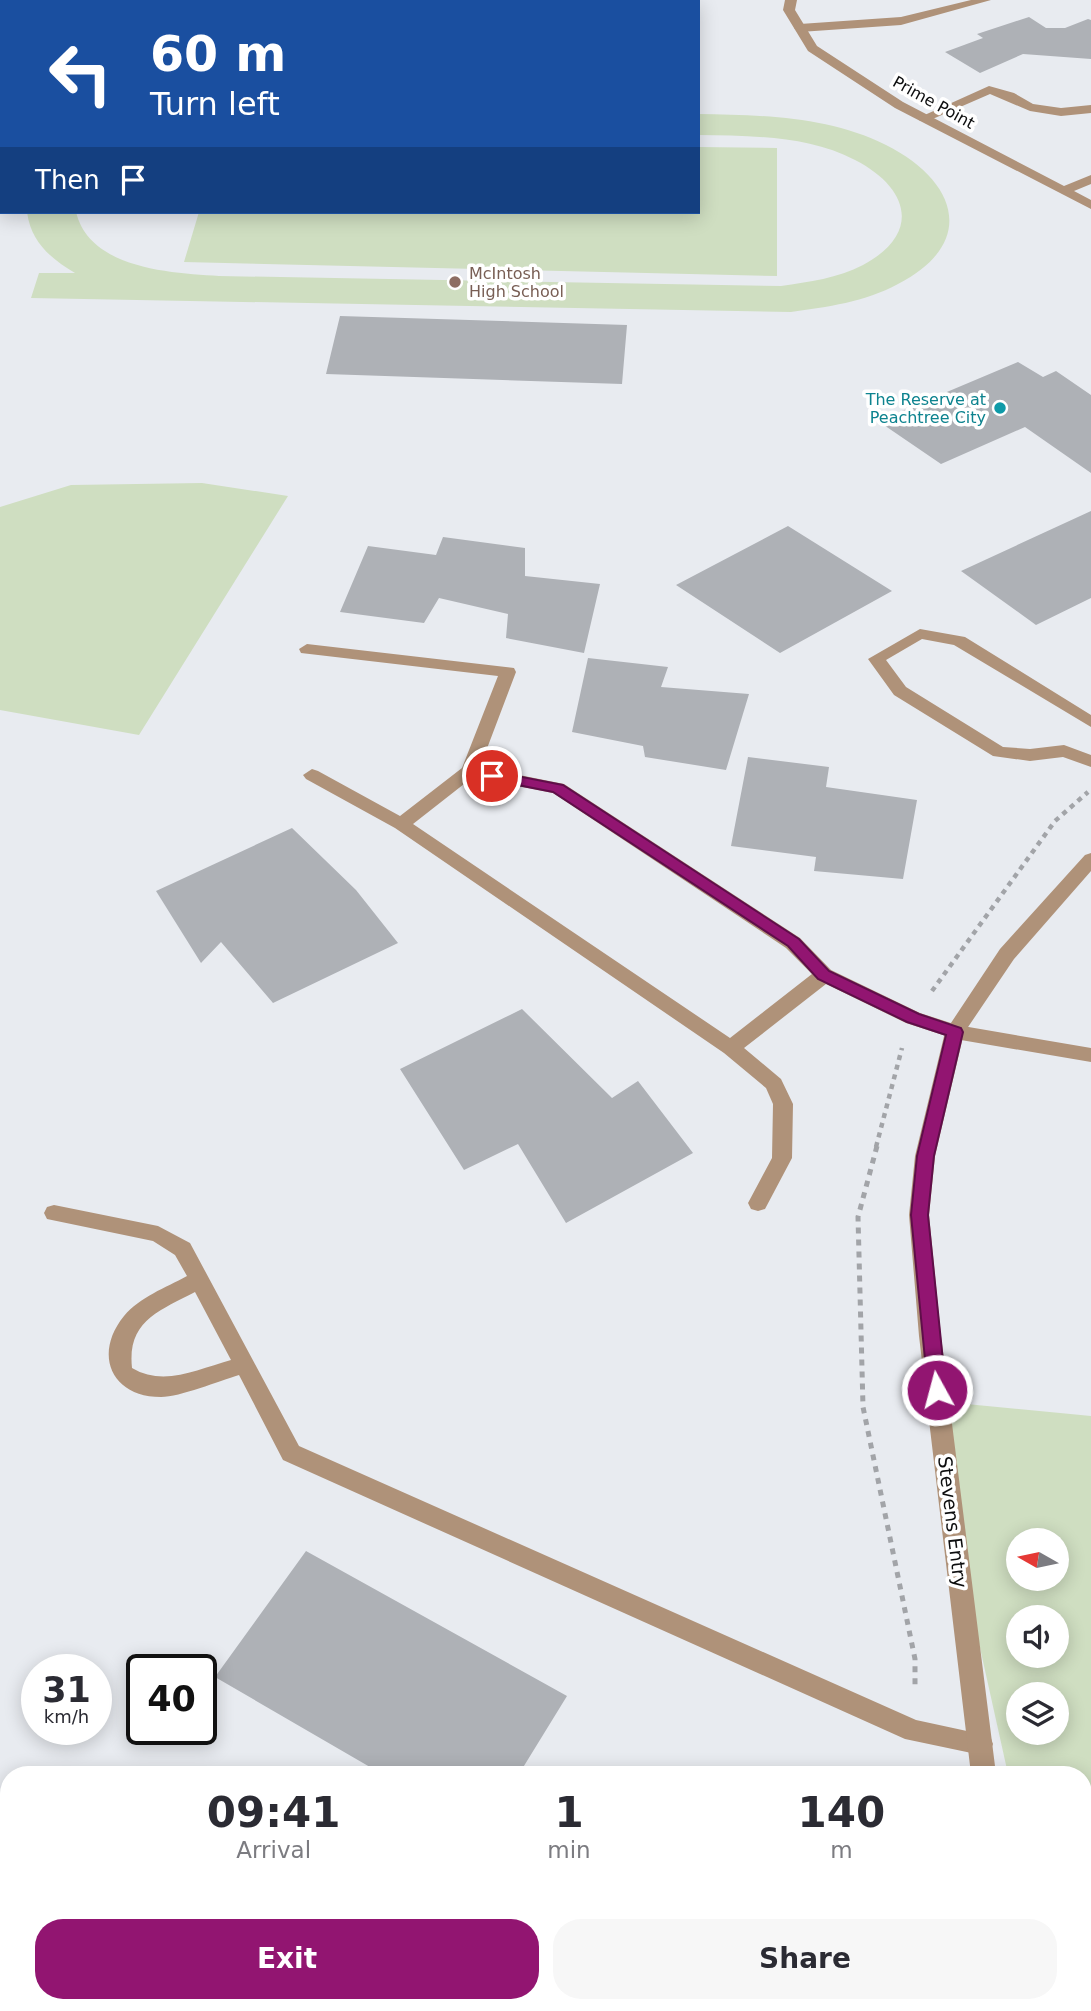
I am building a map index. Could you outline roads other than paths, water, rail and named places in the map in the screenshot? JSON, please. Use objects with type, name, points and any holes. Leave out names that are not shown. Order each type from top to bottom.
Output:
[{"type":"street","name":"Prime Point","points":[[791,0],[789,10],[812,48],[899,105],[1091,205]]},
{"type":"street","points":[[800,28],[901,21],[985,0]]},
{"type":"street","points":[[924,118],[989,90],[1010,96],[1030,107],[1060,112],[1091,109]]},
{"type":"street","points":[[1065,190],[1091,179]]},
{"type":"street","points":[[1091,722],[959,641],[920,634],[876,659],[901,691],[999,752],[1030,755],[1065,751],[1091,761]]},
{"type":"street","points":[[307,649],[508,672],[470,771],[401,824]]},
{"type":"street","points":[[470,771],[558,788],[793,943],[824,975],[913,1018],[955,1032],[1091,1055]]},
{"type":"street","points":[[312,775],[401,824],[731,1048],[774,1084],[783,1104],[782,1158],[758,1203]]},
{"type":"street","name":"Stevens Entry","points":[[983,1766],[930,1336],[919,1215],[925,1156],[955,1032],[1007,954],[1091,859]]},
{"type":"street","points":[[731,1048],[824,975]]},
{"type":"street","points":[[54,1213],[158,1234],[183,1249],[291,1453],[915,1731],[981,1744]]},
{"type":"street","points":[[199,1280],[135,1315],[121,1339],[118,1356],[122,1373],[140,1384],[162,1388],[244,1366]]},
{"type":"place","name":"McIntosh High School","points":[[455,282]]},
{"type":"place","name":"The Reserve at Peachtree City","points":[[1000,408]]}]
